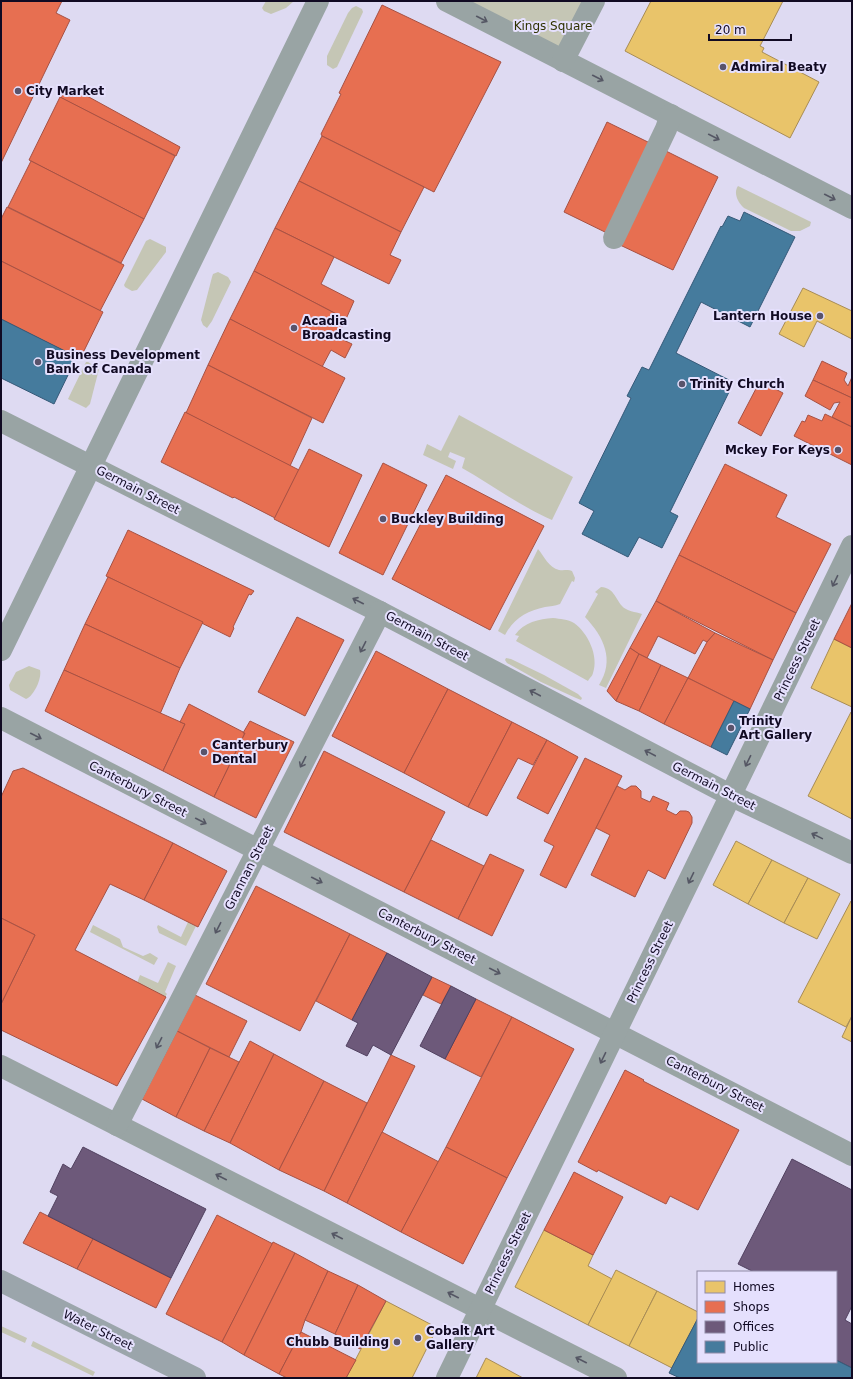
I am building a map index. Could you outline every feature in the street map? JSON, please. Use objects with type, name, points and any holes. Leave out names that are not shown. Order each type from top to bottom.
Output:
[{"type":"main road","name":"Water Street","points":[[1,1281],[181,1375]]},
{"type":"street","points":[[1,650],[318,1]]},
{"type":"street","points":[[447,1],[852,208]]},
{"type":"street","points":[[564,61],[594,1]]},
{"type":"street","points":[[614,238],[666,129],[671,115]]},
{"type":"street","name":"Germain Street","points":[[1,421],[380,612],[732,796],[852,853]]},
{"type":"street","name":"Princess Street","points":[[447,1378],[732,796],[852,546]]},
{"type":"street","name":"Grannan Street","points":[[117,1125],[380,612]]},
{"type":"street","name":"Canterbury Street","points":[[1,718],[852,1155]]},
{"type":"street","points":[[1,1066],[616,1378]]},
{"type":"green space","points":[[266,1],[294,1],[286,8],[271,14],[264,11],[262,8]]},
{"type":"green space","name":"Kings Square","points":[[447,1],[594,1],[563,61]]},
{"type":"green space","points":[[356,6],[362,9],[363,12],[337,67],[333,69],[327,65],[327,56],[348,13]]},
{"type":"green space","points":[[738,186],[811,222],[810,226],[800,231],[791,231],[744,208],[736,195]]},
{"type":"green space","points":[[150,239],[166,247],[166,252],[137,290],[132,291],[124,285],[146,241]]},
{"type":"green space","points":[[218,272],[228,277],[231,282],[207,328],[203,325],[201,320],[213,274]]},
{"type":"green space","points":[[86,362],[99,369],[90,404],[86,408],[68,399]]},
{"type":"green space","points":[[459,415],[573,477],[552,520],[517,502],[462,468],[465,458],[450,452],[448,457],[456,461],[453,469],[423,455],[427,444],[441,451]]},
{"type":"green space","points":[[538,549],[555,569],[572,571],[575,578],[574,582],[572,581],[560,604],[527,613],[513,624],[505,635],[498,631]]},
{"type":"green space","points":[[601,587],[612,591],[624,608],[642,614],[606,688],[599,685],[604,676],[606,667],[607,658],[605,649],[592,625],[585,617],[598,594],[595,592]]},
{"type":"green space","points":[[553,618],[567,620],[574,623],[588,639],[595,659],[593,673],[588,681],[516,641],[519,636],[515,635],[527,624],[537,620]]},
{"type":"green space","points":[[506,658],[544,675],[578,694],[582,698],[581,700],[541,682],[507,663],[505,660]]},
{"type":"green space","points":[[29,666],[40,670],[40,677],[34,691],[26,699],[10,690],[9,685],[16,672]]},
{"type":"green space","points":[[188,922],[196,926],[186,946],[159,933],[157,927],[158,925],[181,937]]},
{"type":"green space","points":[[93,925],[120,939],[123,947],[143,956],[150,953],[158,958],[154,965],[90,932]]},
{"type":"green space","points":[[168,962],[176,966],[165,992],[167,994],[165,997],[137,983],[140,975],[158,983]]},
{"type":"green space","points":[[1,1326],[27,1338],[25,1343],[1,1332]]},
{"type":"green space","points":[[33,1341],[95,1372],[93,1376],[31,1346]]},
{"type":"building: Homes","name":"Admiral Beaty","points":[[651,1],[783,1],[760,46],[764,48],[762,52],[819,82],[790,138],[625,51]]},
{"type":"building: Homes","name":"Lantern House","points":[[803,288],[852,311],[852,339],[817,321],[804,347],[779,334]]},
{"type":"building: Homes","points":[[834,639],[852,648],[852,707],[811,688]]},
{"type":"building: Homes","points":[[851,712],[852,713],[852,819],[808,796]]},
{"type":"building: Homes","points":[[736,841],[772,860],[748,904],[713,885]]},
{"type":"building: Homes","points":[[772,860],[808,878],[784,923],[748,904]]},
{"type":"building: Homes","points":[[808,878],[840,894],[817,939],[784,923]]},
{"type":"building: Homes","points":[[851,901],[852,1016],[846,1027],[798,1002]]},
{"type":"building: Homes","points":[[852,1016],[852,1042],[842,1037]]},
{"type":"building: Homes","points":[[544,1230],[593,1255],[588,1266],[612,1279],[588,1325],[515,1287]]},
{"type":"building: Homes","points":[[616,1270],[657,1291],[629,1346],[588,1325]]},
{"type":"building: Homes","points":[[657,1291],[697,1311],[697,1320],[672,1368],[629,1346]]},
{"type":"building: Homes","name":"Chubb Building","points":[[386,1301],[432,1325],[434,1334],[412,1378],[346,1378]]},
{"type":"building: Homes","points":[[486,1358],[523,1378],[476,1378]]},
{"type":"building: Shops","name":"City Market","points":[[1,1],[62,1],[56,13],[70,20],[1,163]]},
{"type":"building: Shops","points":[[382,5],[501,62],[434,192],[322,136],[321,134],[341,94],[339,93]]},
{"type":"building: Shops","points":[[67,85],[180,147],[176,156],[61,98]]},
{"type":"building: Shops","points":[[60,97],[175,156],[144,219],[29,160]]},
{"type":"building: Shops","points":[[607,122],[654,145],[609,234],[564,212]]},
{"type":"building: Shops","points":[[322,136],[424,187],[401,232],[299,181]]},
{"type":"building: Shops","points":[[666,151],[718,177],[673,270],[620,245]]},
{"type":"building: Shops","points":[[31,161],[144,219],[121,263],[8,207]]},
{"type":"building: Shops","points":[[299,181],[401,232],[390,255],[401,260],[389,284],[275,228]]},
{"type":"building: Shops","points":[[7,207],[124,265],[100,311],[1,261],[1,219]]},
{"type":"building: Shops","points":[[275,228],[334,257],[321,284],[354,301],[346,319],[254,271]]},
{"type":"building: Shops","points":[[1,261],[103,312],[80,359],[1,319]]},
{"type":"building: Shops","name":"Acadia Broadcasting","points":[[254,271],[346,319],[337,337],[352,344],[345,358],[331,350],[322,367],[230,319]]},
{"type":"building: Shops","points":[[230,319],[345,378],[323,423],[208,365]]},
{"type":"building: Shops","points":[[822,361],[847,373],[844,380],[848,386],[852,377],[852,398],[813,380]]},
{"type":"building: Shops","points":[[208,365],[312,418],[290,466],[186,413]]},
{"type":"building: Shops","points":[[813,380],[852,398],[852,427],[832,417],[840,402],[834,403],[830,410],[805,396]]},
{"type":"building: Shops","points":[[760,381],[783,393],[761,436],[738,423]]},
{"type":"building: Shops","points":[[185,412],[299,470],[275,518],[161,462]]},
{"type":"building: Shops","name":"Mckey For Keys","points":[[825,414],[852,427],[852,465],[794,436],[802,421],[805,422],[808,415],[822,421]]},
{"type":"building: Shops","points":[[309,449],[362,475],[329,547],[274,519]]},
{"type":"building: Shops","name":"Buckley Building","points":[[383,463],[427,485],[383,575],[339,553]]},
{"type":"building: Shops","points":[[725,464],[787,495],[776,517],[831,544],[796,613],[679,555]]},
{"type":"building: Shops","points":[[446,475],[544,526],[490,630],[392,579]]},
{"type":"building: Shops","points":[[128,530],[254,591],[251,595],[249,594],[233,627],[234,628],[230,637],[106,576]]},
{"type":"building: Shops","points":[[679,555],[796,613],[773,660],[656,601]]},
{"type":"building: Shops","points":[[108,577],[203,622],[180,668],[85,624]]},
{"type":"building: Shops","points":[[656,601],[715,633],[707,642],[703,640],[695,654],[658,636],[647,658],[639,654],[630,648]]},
{"type":"building: Shops","points":[[852,603],[852,648],[834,639]]},
{"type":"building: Shops","points":[[297,617],[344,640],[305,716],[258,692]]},
{"type":"building: Shops","points":[[85,624],[180,668],[160,714],[64,670]]},
{"type":"building: Shops","points":[[715,633],[773,660],[750,709],[688,678],[707,642]]},
{"type":"building: Shops","points":[[630,648],[639,654],[616,701],[607,691]]},
{"type":"building: Shops","points":[[376,651],[448,689],[404,773],[332,736]]},
{"type":"building: Shops","points":[[639,654],[661,665],[639,711],[616,701]]},
{"type":"building: Shops","points":[[661,665],[688,678],[664,724],[639,711]]},
{"type":"building: Shops","points":[[64,670],[185,724],[163,771],[45,711]]},
{"type":"building: Shops","points":[[688,678],[734,701],[711,747],[664,724]]},
{"type":"building: Shops","points":[[448,689],[512,722],[468,807],[404,773]]},
{"type":"building: Shops","name":"Canterbury Dental","points":[[189,704],[245,733],[214,797],[163,771],[185,724],[180,722]]},
{"type":"building: Shops","points":[[250,721],[294,742],[256,818],[214,797]]},
{"type":"building: Shops","points":[[512,722],[547,740],[533,765],[518,758],[487,816],[468,807]]},
{"type":"building: Shops","points":[[547,740],[578,757],[548,814],[517,798]]},
{"type":"building: Shops","points":[[324,751],[445,812],[404,892],[284,832]]},
{"type":"building: Shops","points":[[585,758],[622,776],[566,888],[540,875],[554,846],[544,841]]},
{"type":"building: Shops","points":[[23,768],[173,843],[144,900],[110,884],[75,950],[166,997],[117,1086],[1,1030],[1,1004],[35,935],[1,918],[1,797],[13,771]]},
{"type":"building: Shops","points":[[617,786],[625,790],[631,786],[636,786],[641,791],[641,798],[650,802],[653,796],[669,803],[666,810],[676,815],[680,811],[686,811],[689,812],[692,817],[692,823],[665,879],[648,870],[635,897],[591,875],[610,835],[596,828]]},
{"type":"building: Shops","points":[[431,840],[484,866],[458,919],[404,892]]},
{"type":"building: Shops","points":[[173,843],[227,871],[198,927],[144,900]]},
{"type":"building: Shops","points":[[490,854],[524,870],[492,936],[458,919]]},
{"type":"building: Shops","points":[[256,886],[350,934],[300,1031],[206,984]]},
{"type":"building: Shops","points":[[1,918],[35,935],[1,1004]]},
{"type":"building: Shops","points":[[350,934],[387,953],[352,1020],[316,1001]]},
{"type":"building: Shops","points":[[432,977],[451,986],[441,1004],[423,995]]},
{"type":"building: Shops","points":[[195,995],[247,1021],[229,1057],[177,1031]]},
{"type":"building: Shops","points":[[476,999],[512,1017],[481,1077],[445,1059]]},
{"type":"building: Shops","points":[[512,1017],[574,1049],[507,1178],[446,1147]]},
{"type":"building: Shops","points":[[177,1031],[210,1048],[176,1117],[142,1099]]},
{"type":"building: Shops","points":[[250,1041],[274,1054],[230,1143],[204,1131]]},
{"type":"building: Shops","points":[[210,1048],[239,1062],[204,1131],[176,1117]]},
{"type":"building: Shops","points":[[274,1054],[324,1081],[279,1170],[230,1143]]},
{"type":"building: Shops","points":[[391,1055],[415,1066],[347,1203],[324,1191]]},
{"type":"building: Shops","points":[[625,1070],[644,1080],[643,1081],[739,1130],[698,1210],[670,1196],[666,1204],[598,1170],[597,1172],[578,1162]]},
{"type":"building: Shops","points":[[324,1081],[367,1103],[324,1191],[279,1170]]},
{"type":"building: Shops","points":[[382,1132],[439,1162],[401,1232],[347,1203]]},
{"type":"building: Shops","points":[[446,1147],[507,1178],[463,1264],[401,1232]]},
{"type":"building: Shops","points":[[574,1172],[623,1197],[593,1255],[544,1230]]},
{"type":"building: Shops","points":[[40,1212],[93,1239],[77,1269],[23,1243]]},
{"type":"building: Shops","points":[[217,1215],[273,1244],[222,1342],[166,1314]]},
{"type":"building: Shops","points":[[93,1239],[171,1278],[156,1308],[77,1269]]},
{"type":"building: Shops","points":[[273,1242],[295,1253],[244,1355],[222,1342]]},
{"type":"building: Shops","points":[[295,1253],[328,1271],[301,1332],[279,1374],[244,1355]]},
{"type":"building: Shops","points":[[328,1271],[358,1285],[335,1334],[305,1320]]},
{"type":"building: Shops","points":[[358,1285],[386,1301],[360,1349],[335,1334]]},
{"type":"building: Shops","points":[[301,1332],[356,1360],[346,1378],[287,1378],[279,1374]]},
{"type":"building: Offices","points":[[387,953],[432,977],[391,1055],[373,1045],[367,1056],[346,1046],[358,1023],[352,1020]]},
{"type":"building: Offices","points":[[451,986],[476,999],[445,1059],[420,1046]]},
{"type":"building: Offices","points":[[83,1147],[206,1209],[171,1278],[48,1216],[58,1196],[50,1192],[63,1164],[71,1169]]},
{"type":"building: Offices","points":[[792,1159],[852,1190],[852,1306],[845,1320],[852,1324],[852,1368],[837,1360],[837,1271],[752,1271],[738,1264]]},
{"type":"building: Public","name":"Trinity Church","points":[[744,212],[795,237],[750,327],[701,302],[676,353],[729,380],[731,388],[670,512],[678,516],[662,548],[639,537],[628,557],[582,534],[594,511],[579,503],[631,398],[627,396],[642,367],[649,370],[721,226],[722,227],[728,216],[740,221]]},
{"type":"building: Public","points":[[1,319],[75,356],[67,372],[69,373],[54,404],[1,378]]},
{"type":"building: Public","name":"Trinity Art Gallery","points":[[734,701],[750,709],[727,755],[711,747]]},
{"type":"building: Public","points":[[697,1320],[697,1363],[837,1363],[837,1360],[852,1368],[852,1378],[680,1378],[669,1373]]},
{"type":"place","name":"Admiral Beaty","points":[[723,67]]},
{"type":"place","name":"City Market","points":[[18,91]]},
{"type":"place","name":"Lantern House","points":[[820,316]]},
{"type":"place","name":"Acadia Broadcasting","points":[[294,328]]},
{"type":"place","name":"Business Development Bank of Canada","points":[[38,362]]},
{"type":"place","name":"Trinity Church","points":[[682,384]]},
{"type":"place","name":"Mckey For Keys","points":[[838,450]]},
{"type":"place","name":"Buckley Building","points":[[383,519]]},
{"type":"place","name":"Trinity Art Gallery","points":[[731,728]]},
{"type":"place","name":"Canterbury Dental","points":[[204,752]]},
{"type":"place","name":"Cobalt Art Gallery","points":[[418,1338]]},
{"type":"place","name":"Chubb Building","points":[[397,1342]]}]
